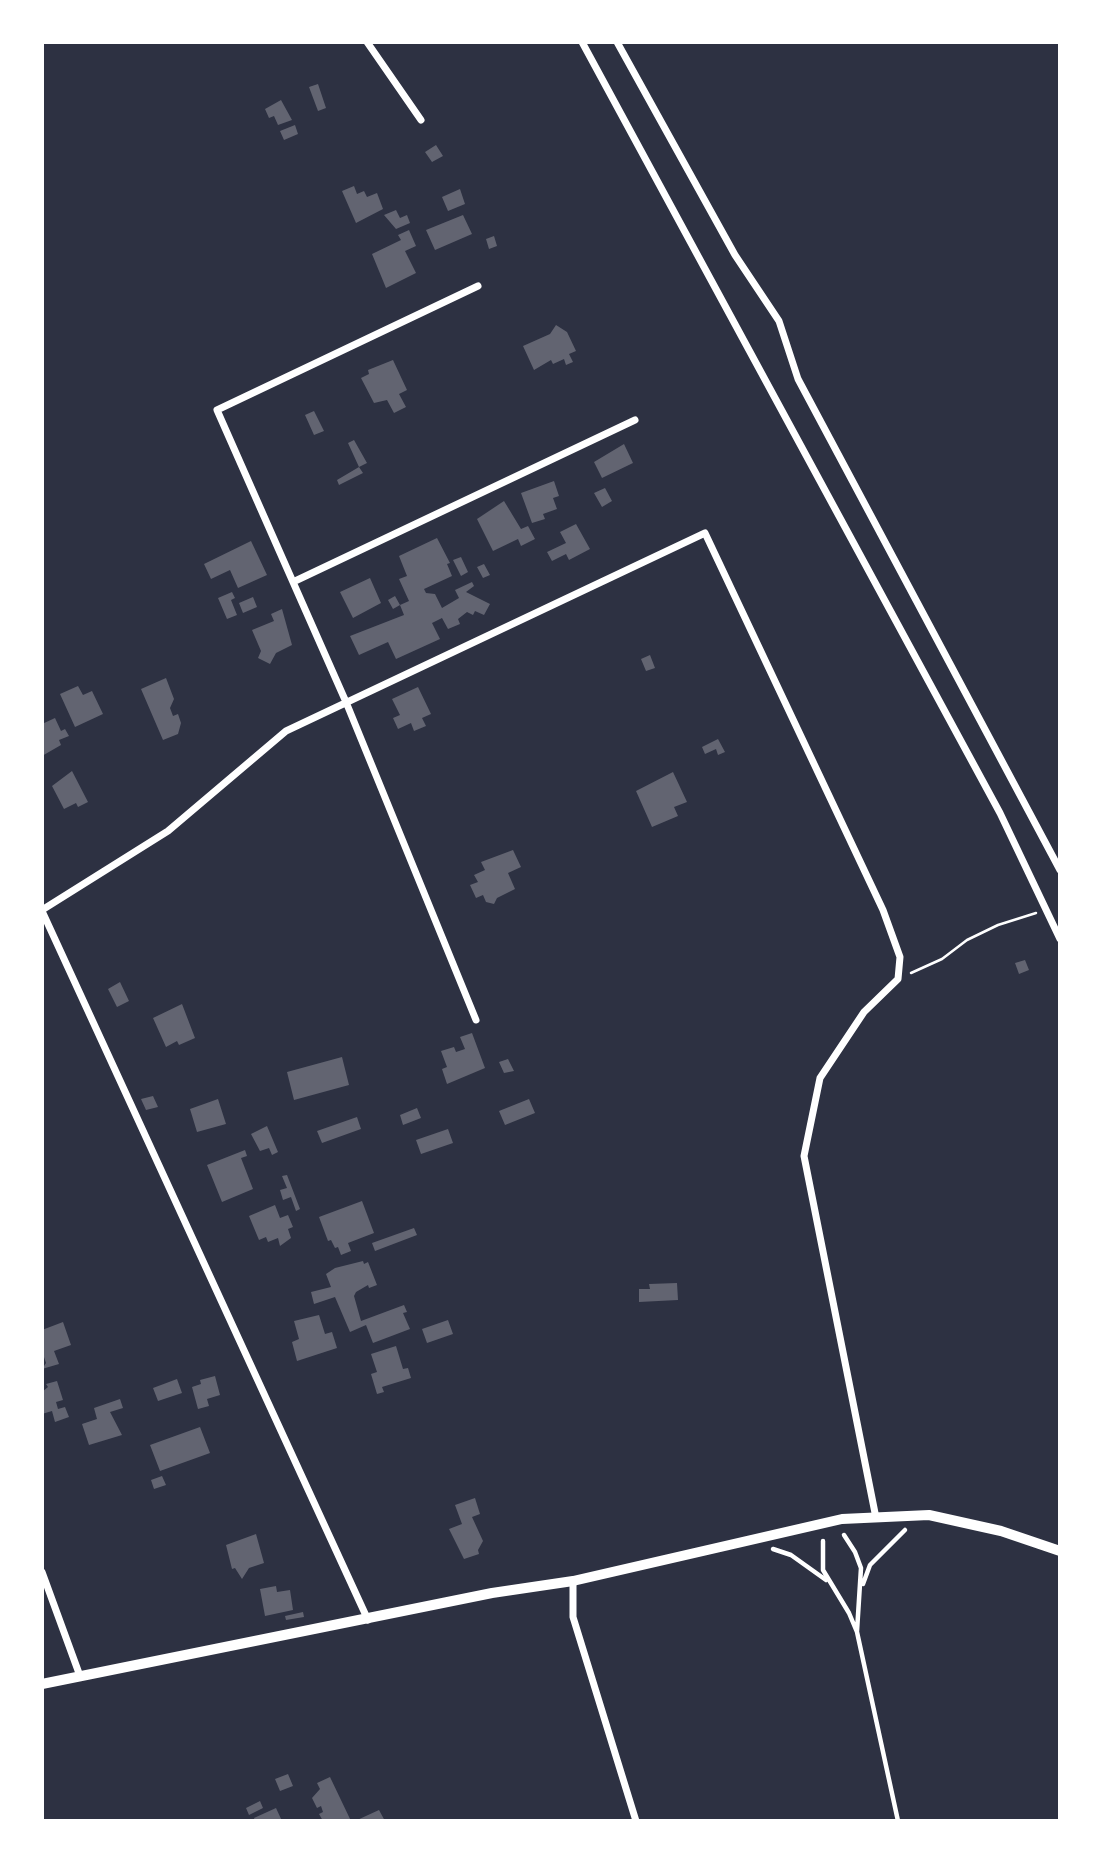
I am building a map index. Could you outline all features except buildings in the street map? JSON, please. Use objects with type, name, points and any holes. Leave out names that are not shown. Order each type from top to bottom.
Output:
[{"type":"street","points":[[367,42],[421,120]]},
{"type":"street","points":[[582,42],[993,801],[1060,939]]},
{"type":"street","points":[[617,42],[735,255],[779,321],[798,379],[1060,870]]},
{"type":"street","points":[[475,1020],[346,702],[217,410],[478,286]]},
{"type":"street","points":[[293,582],[635,420]]},
{"type":"street","points":[[368,1621],[42,911],[168,831],[286,731],[613,579],[705,533],[883,910],[900,957],[898,979],[864,1012],[820,1078],[804,1156],[876,1518]]},
{"type":"street","points":[[42,1684],[368,1621],[492,1593],[573,1581],[826,1522],[929,1515],[1001,1531],[1060,1551]]},
{"type":"street","points":[[42,1572],[80,1676]]},
{"type":"street","points":[[573,1581],[573,1617],[636,1821]]},
{"type":"lane","points":[[861,1588],[870,1565],[905,1530]]},
{"type":"lane","points":[[844,1535],[858,1560],[861,1588],[857,1632]]},
{"type":"lane","points":[[823,1541],[823,1570],[849,1613],[857,1632],[898,1821]]},
{"type":"lane","points":[[773,1549],[808,1565],[830,1583]]},
{"type":"path","points":[[898,979],[942,959],[967,940],[998,925],[1027,914],[1048,911]]}]
